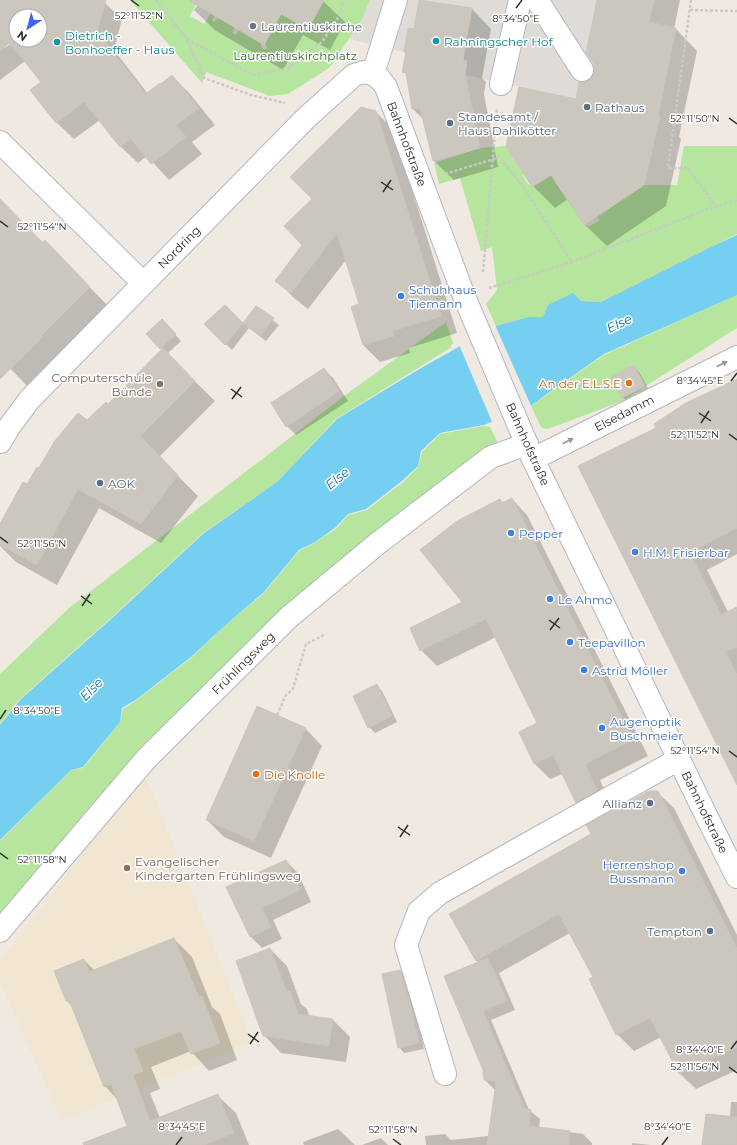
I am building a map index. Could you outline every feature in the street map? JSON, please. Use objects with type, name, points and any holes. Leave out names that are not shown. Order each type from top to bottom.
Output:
[{"type":"street","points":[[373,74],[396,0]]},
{"type":"street","points":[[499,94],[520,0]]},
{"type":"street","points":[[537,0],[582,70]]},
{"type":"street","name":"Nordring","points":[[0,442],[9,427],[30,399],[306,118],[354,75],[364,72],[373,74]]},
{"type":"street","name":"Bahnhofstraße","points":[[373,74],[380,79],[386,87],[422,180],[464,296],[527,443],[679,760],[737,877]]},
{"type":"street","points":[[0,142],[142,284]]},
{"type":"street","name":"Elsedamm","points":[[527,443],[737,356]]},
{"type":"street","name":"Frühlingsweg","points":[[0,931],[147,758],[289,617],[377,544],[491,457],[527,443]]},
{"type":"street","points":[[445,1074],[406,945],[419,912],[440,893],[679,760]]},
{"type":"path","points":[[156,0],[187,39],[204,78],[251,94],[284,102]]},
{"type":"path","points":[[187,39],[253,75],[288,68],[322,42],[337,19],[344,0]]},
{"type":"path","points":[[691,0],[668,168],[687,168],[716,206]]},
{"type":"path","points":[[690,10],[737,11]]},
{"type":"path","points":[[483,275],[499,94]]},
{"type":"path","points":[[422,180],[500,157],[526,191],[572,262]]},
{"type":"path","points":[[488,288],[572,262],[716,206],[737,200]]},
{"type":"path","points":[[277,715],[286,695],[293,689],[306,644],[324,635]]},
{"type":"shaded area","points":[[370,0],[419,0],[414,29],[408,28],[404,52],[349,39],[362,20]]},
{"type":"shaded area","points":[[421,0],[597,0],[576,99],[465,75],[463,60],[472,8]]},
{"type":"shaded area","name":"Evangelischer Kindergarten Frühlingsweg","points":[[145,774],[252,1043],[62,1121],[0,982],[0,961]]},
{"type":"green space","name":"Laurentiuskirchplatz","points":[[130,0],[189,0],[196,4],[190,16],[204,24],[211,13],[215,15],[212,21],[215,22],[218,18],[235,27],[232,33],[236,35],[239,30],[261,43],[262,49],[267,49],[265,42],[281,14],[308,29],[324,0],[370,0],[362,20],[329,68],[288,94],[270,96],[206,72],[202,83]]},
{"type":"green space","points":[[506,146],[524,174],[523,176],[528,184],[532,186],[552,174],[584,225],[590,226],[600,220],[596,216],[644,185],[677,185],[684,146],[737,146],[737,234],[601,302],[581,301],[543,317],[528,317],[496,326],[486,304],[497,290],[492,247],[481,251],[460,178],[439,184],[434,163],[480,148]]},
{"type":"green space","points":[[737,295],[737,328],[622,401],[548,429],[542,428],[531,406],[604,355]]},
{"type":"green space","points":[[446,322],[453,343],[450,348],[336,419],[277,482],[203,533],[20,699],[0,724],[0,674],[69,608],[344,396]]},
{"type":"green space","points":[[484,426],[490,427],[498,443],[329,571],[0,917],[0,841],[71,770],[83,768],[120,722],[123,709],[191,658],[231,620],[263,594],[299,551],[318,541],[337,528],[348,515],[367,510],[403,482],[418,467],[422,452],[440,434]]},
{"type":"water","name":"Else","points":[[737,235],[737,295],[604,354],[531,406],[484,425],[440,433],[421,451],[418,466],[402,481],[366,509],[348,514],[336,527],[317,541],[299,550],[263,593],[191,657],[137,699],[122,708],[120,722],[83,767],[71,770],[0,840],[0,725],[21,699],[111,619],[204,533],[277,482],[337,419],[416,371],[496,326],[528,317],[543,317],[548,305],[573,293],[581,301],[601,302]]},
{"type":"pier","points":[[495,325],[532,408],[493,424],[459,345]]},
{"type":"building","points":[[0,0],[106,0],[97,32],[146,94],[172,75],[199,108],[176,125],[186,137],[151,164],[131,139],[120,147],[84,102],[56,123],[30,90],[41,82],[14,48],[48,48],[48,8],[8,8],[8,45],[0,51]]},
{"type":"building","name":"Laurentiuskirche","points":[[189,0],[324,0],[308,29],[281,14],[264,45]]},
{"type":"building","points":[[419,0],[472,8],[463,60],[467,61],[465,74],[480,148],[433,161],[420,108],[412,109],[406,73],[402,72],[406,52],[404,52],[408,28],[414,29]]},
{"type":"building","name":"Rathaus","points":[[597,0],[654,0],[649,22],[676,28],[658,116],[660,116],[644,185],[584,225],[551,175],[532,187],[506,146],[519,87],[576,99],[579,82],[588,81],[593,76],[593,63],[586,53]]},
{"type":"building","points":[[361,107],[376,111],[441,316],[392,331],[394,336],[363,345],[351,307],[359,304],[337,233],[291,293],[275,281],[302,245],[284,226],[312,199],[290,177]]},
{"type":"building","points":[[0,199],[43,243],[45,240],[90,287],[41,336],[43,337],[0,379]]},
{"type":"building","points":[[225,305],[243,323],[225,345],[204,324]]},
{"type":"building","points":[[256,306],[274,318],[260,336],[243,323]]},
{"type":"building","points":[[162,319],[176,334],[160,349],[146,334]]},
{"type":"building","name":"AOK","points":[[163,348],[195,381],[140,436],[178,475],[141,524],[78,489],[37,565],[0,545],[0,524],[23,482],[27,484],[37,467],[39,468],[54,442],[78,413],[87,420],[106,402],[108,404]]},
{"type":"building","name":"An der E.L.S.E","points":[[634,365],[645,386],[622,398],[611,377]]},
{"type":"building","points":[[324,368],[339,391],[286,427],[271,403]]},
{"type":"building","points":[[737,379],[737,528],[690,552],[721,615],[737,607],[737,647],[726,652],[737,675],[737,785],[578,466],[656,428],[654,424],[686,403]]},
{"type":"building","points":[[512,498],[633,740],[585,764],[597,790],[576,803],[553,755],[534,764],[519,732],[537,723],[486,619],[420,651],[410,628],[462,602],[420,550],[457,521],[500,499],[502,503]]},
{"type":"building","points":[[377,684],[392,716],[368,728],[353,696]]},
{"type":"building","name":"Die Knolle","points":[[257,706],[306,728],[254,841],[206,820]]},
{"type":"building","points":[[649,791],[658,791],[737,949],[737,1047],[679,1074],[650,1018],[616,1035],[589,979],[593,977],[559,914],[476,961],[449,914],[591,834],[586,825]]},
{"type":"building","points":[[286,860],[300,890],[262,908],[271,927],[250,937],[226,887]]},
{"type":"building","points":[[174,938],[199,997],[202,996],[220,1043],[191,1054],[181,1031],[134,1049],[143,1071],[133,1075],[150,1121],[218,1094],[234,1133],[204,1145],[84,1145],[83,1143],[127,1126],[111,1084],[104,1087],[69,1000],[66,1001],[54,971],[84,959],[89,972]]},
{"type":"building","points":[[270,948],[287,992],[290,991],[298,1014],[333,1019],[329,1046],[263,1036],[236,961]]},
{"type":"building","points":[[488,958],[507,1001],[483,1011],[524,1108],[531,1110],[529,1126],[570,1131],[569,1145],[487,1145],[496,1082],[484,1080],[483,1070],[444,976]]},
{"type":"building","points":[[400,970],[419,1043],[398,1048],[382,974]]},
{"type":"building","points":[[706,1114],[737,1117],[737,1145],[702,1145]]},
{"type":"place","name":"Laurentiuskirche","points":[[253,26]]},
{"type":"place","name":"Rahningscher Hof","points":[[436,41]]},
{"type":"place","name":"Dietrich - Bonhoeffer - Haus","points":[[57,42]]},
{"type":"place","name":"Rathaus","points":[[587,107]]},
{"type":"place","name":"Standesamt / Haus Dahlkötter","points":[[450,123]]},
{"type":"place","name":"Schuhhaus Tiemann","points":[[401,296]]},
{"type":"place","name":"An der E.L.S.E","points":[[629,383]]},
{"type":"place","name":"Computerschule Bünde","points":[[160,384]]},
{"type":"place","name":"AOK","points":[[100,483]]},
{"type":"place","name":"Pepper","points":[[511,533]]},
{"type":"place","name":"H.M. Frisierbar","points":[[635,552]]},
{"type":"place","name":"Le Ahmo","points":[[550,599]]},
{"type":"place","name":"Teepavillon","points":[[570,642]]},
{"type":"place","name":"Astrid Möller","points":[[584,670]]},
{"type":"place","name":"Augenoptik Buschmeier","points":[[602,728]]},
{"type":"place","name":"Die Knolle","points":[[256,774]]},
{"type":"place","name":"Allianz","points":[[650,803]]},
{"type":"place","name":"Evangelischer Kindergarten Frühlingsweg","points":[[127,868]]},
{"type":"place","name":"Herrenshop Bussmann","points":[[682,871]]},
{"type":"place","name":"Tempton","points":[[710,931]]}]
